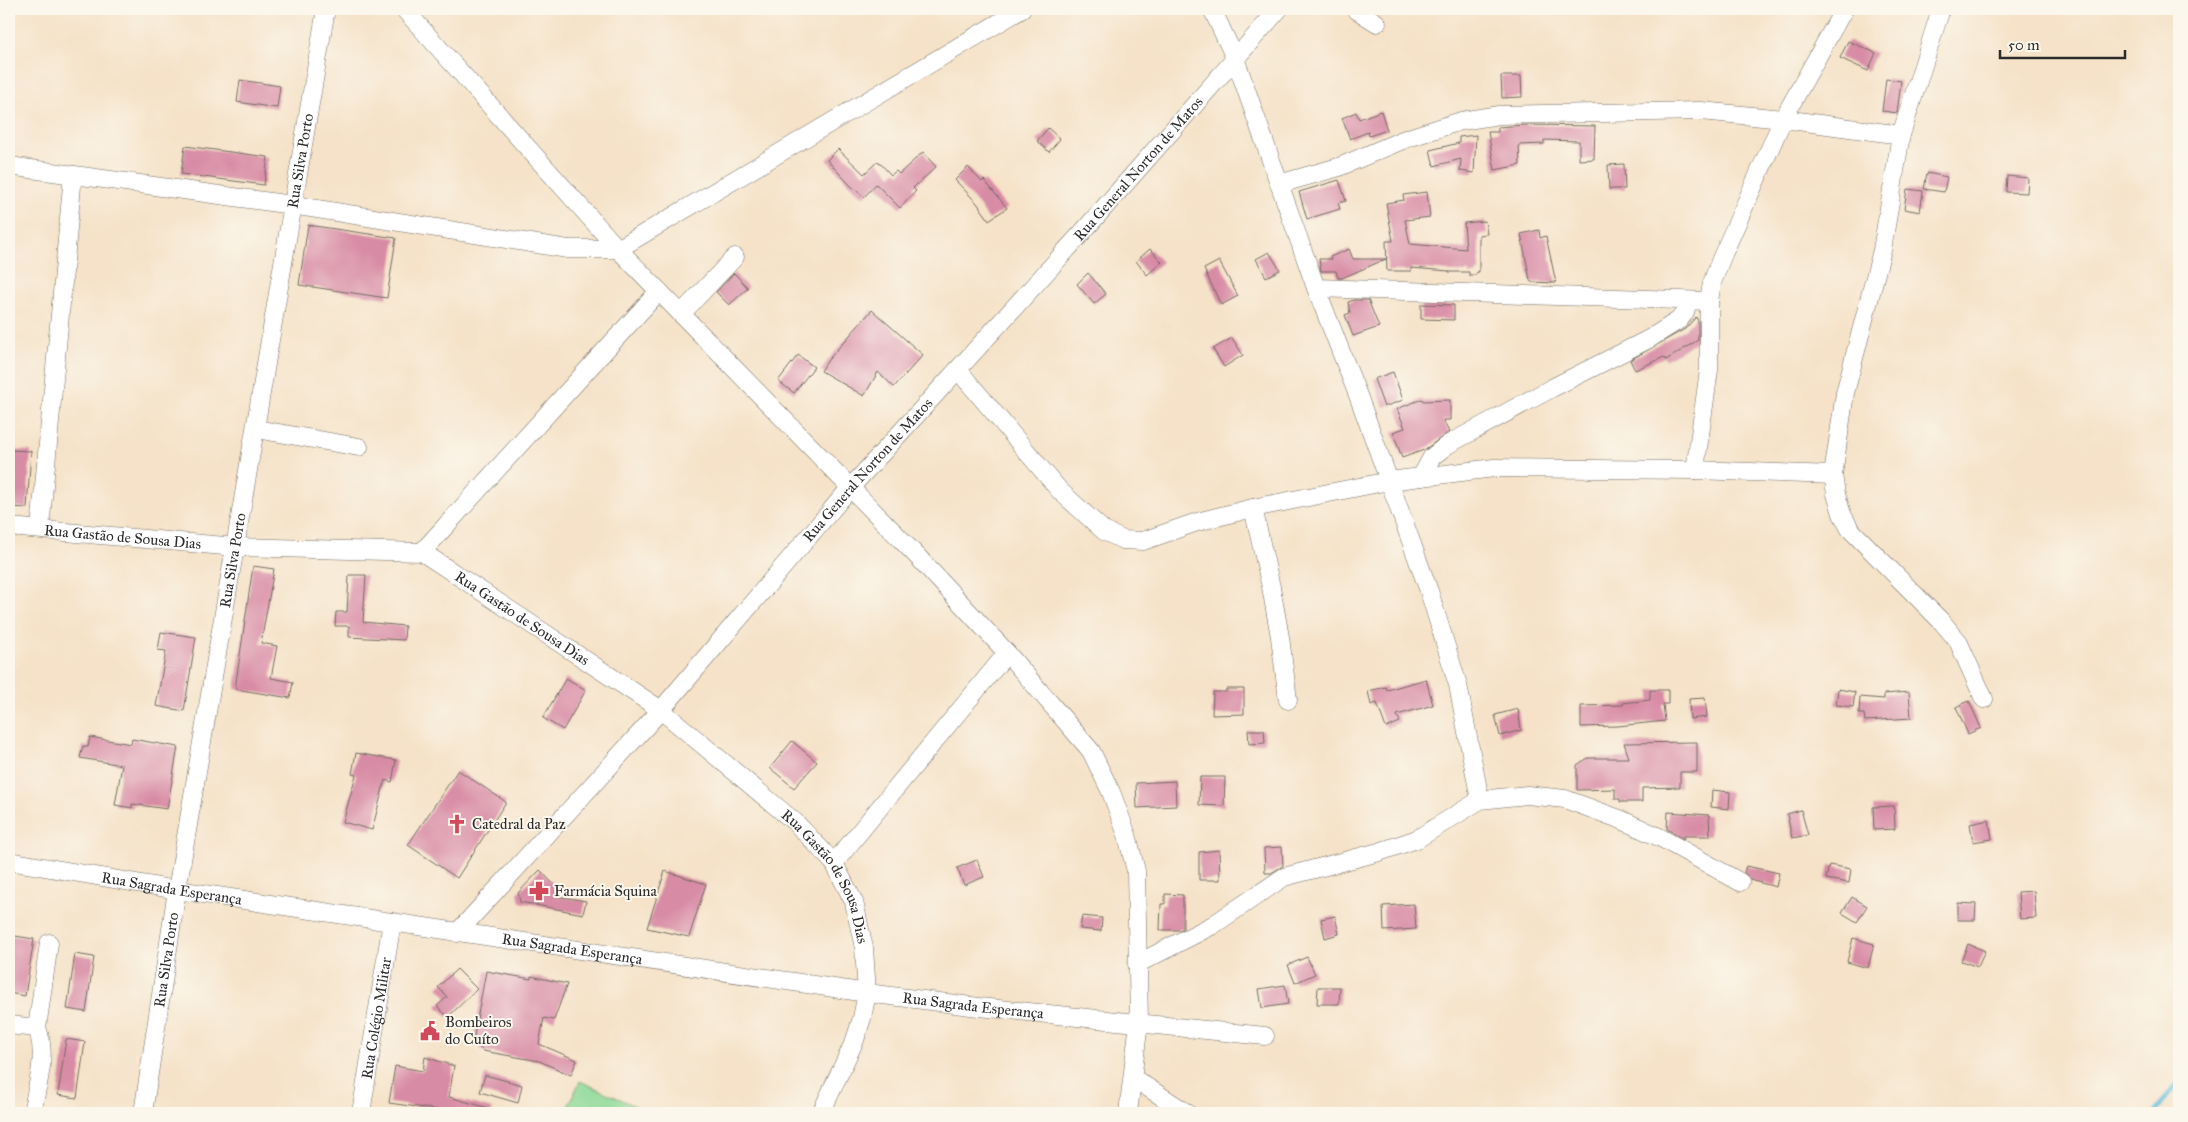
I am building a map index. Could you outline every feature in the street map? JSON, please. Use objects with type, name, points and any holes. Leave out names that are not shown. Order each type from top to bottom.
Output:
[{"type":"street","name":"Rua Silva Porto","points":[[143,1113],[177,890],[326,9]]},
{"type":"street","points":[[404,9],[618,249],[851,487],[1006,653],[1091,751],[1111,792],[1127,835],[1136,872],[1139,1022],[1128,1113]]},
{"type":"street","points":[[9,166],[292,205],[568,249],[618,249],[1022,9]]},
{"type":"street","points":[[1212,9],[1235,58],[1316,288],[1429,591],[1458,686],[1480,800]]},
{"type":"street","name":"Rua General Norton de Matos","points":[[457,932],[661,710],[851,487],[1080,235],[1279,9]]},
{"type":"street","points":[[1355,9],[1376,23]]},
{"type":"street","points":[[1695,470],[1709,370],[1709,301],[1721,259],[1783,119],[1844,9]]},
{"type":"street","points":[[1940,9],[1901,135],[1882,250],[1845,393],[1833,475],[1842,514],[1850,529],[1942,622],[1958,641],[1984,699]]},
{"type":"street","points":[[1279,184],[1339,167],[1405,140],[1461,121],[1499,115],[1701,111],[1783,119],[1901,135]]},
{"type":"street","points":[[40,529],[73,175]]},
{"type":"street","points":[[681,314],[735,257]]},
{"type":"street","points":[[1316,288],[1709,301]]},
{"type":"street","points":[[422,552],[659,291]]},
{"type":"street","points":[[1421,477],[1432,457],[1447,445],[1552,388],[1649,339],[1679,320],[1685,312],[1688,301]]},
{"type":"street","points":[[958,370],[1060,492],[1104,531],[1123,540],[1144,541],[1197,522],[1253,508],[1389,481],[1494,468],[1695,470],[1833,475]]},
{"type":"street","points":[[256,429],[359,447]]},
{"type":"street","points":[[1253,508],[1272,588],[1288,700]]},
{"type":"street","name":"Rua Gastão de Sousa Dias","points":[[9,527],[236,547],[422,552],[661,710],[796,823],[834,863],[854,902],[864,948],[866,993],[855,1040],[821,1113]]},
{"type":"street","points":[[834,863],[1006,653]]},
{"type":"street","points":[[1138,964],[1213,925],[1284,877],[1379,852],[1417,839],[1480,800],[1527,795],[1565,799],[1629,824],[1740,882]]},
{"type":"street","name":"Rua Sagrada Esperança","points":[[9,861],[177,890],[866,993],[979,1007],[1265,1036]]},
{"type":"street","name":"Rua Colégio Militar","points":[[361,1113],[392,922]]},
{"type":"street","points":[[32,1113],[42,1056],[42,1041],[37,1028],[49,942]]},
{"type":"street","points":[[9,1025],[37,1028]]},
{"type":"street","points":[[1133,1078],[1187,1113]]},
{"type":"green space","points":[[580,1081],[651,1113],[565,1113]]},
{"type":"building","points":[[1848,41],[1876,53],[1868,71],[1840,58]]},
{"type":"building","points":[[1501,76],[1521,76],[1522,97],[1502,98]]},
{"type":"building","points":[[1886,79],[1901,81],[1897,113],[1882,111]]},
{"type":"building","points":[[240,80],[280,86],[277,108],[237,102]]},
{"type":"building","points":[[1381,111],[1387,130],[1369,136],[1368,132],[1350,139],[1342,118],[1356,112],[1359,119]]},
{"type":"building","points":[[1525,125],[1595,126],[1594,159],[1579,160],[1579,141],[1544,140],[1544,144],[1519,145],[1520,165],[1495,170],[1488,132],[1498,132],[1498,127]]},
{"type":"building","points":[[1048,128],[1060,139],[1049,152],[1037,141]]},
{"type":"building","points":[[1476,135],[1474,173],[1460,171],[1461,159],[1434,166],[1430,150],[1459,143],[1459,137]]},
{"type":"building","points":[[185,146],[268,157],[264,185],[181,174]]},
{"type":"building","points":[[838,149],[864,174],[878,161],[891,175],[896,171],[899,174],[923,152],[936,167],[913,188],[916,191],[900,208],[876,184],[864,197],[850,185],[827,160]]},
{"type":"building","points":[[1624,164],[1625,189],[1609,189],[1608,165]]},
{"type":"building","points":[[968,167],[982,182],[984,180],[1007,208],[989,220],[977,203],[955,180]]},
{"type":"building","points":[[1927,173],[1947,177],[1944,192],[1924,189]]},
{"type":"building","points":[[2007,176],[2028,178],[2027,193],[2006,192]]},
{"type":"building","points":[[1339,180],[1346,201],[1338,203],[1340,209],[1307,219],[1299,192]]},
{"type":"building","points":[[1907,189],[1923,191],[1920,212],[1904,209]]},
{"type":"building","points":[[1427,192],[1430,217],[1405,220],[1410,244],[1466,249],[1464,223],[1485,221],[1487,234],[1479,235],[1479,272],[1476,275],[1469,275],[1469,272],[1411,268],[1411,271],[1387,271],[1386,241],[1393,241],[1386,203],[1404,200],[1403,195]]},
{"type":"building","points":[[308,225],[396,238],[387,298],[299,285]]},
{"type":"building","points":[[1539,230],[1540,238],[1546,236],[1556,283],[1531,282],[1530,280],[1521,234]]},
{"type":"building","points":[[1150,249],[1162,262],[1147,275],[1136,261]]},
{"type":"building","points":[[1349,249],[1353,259],[1386,259],[1342,278],[1338,278],[1336,271],[1321,271],[1319,259],[1331,259],[1330,257]]},
{"type":"building","points":[[1269,252],[1280,270],[1266,277],[1256,259]]},
{"type":"building","points":[[1219,261],[1238,296],[1221,305],[1204,269]]},
{"type":"building","points":[[734,273],[748,288],[729,305],[716,292]]},
{"type":"building","points":[[1088,273],[1106,294],[1094,304],[1077,284]]},
{"type":"building","points":[[1368,300],[1379,327],[1353,336],[1345,315],[1350,313],[1348,302]]},
{"type":"building","points":[[1421,304],[1454,305],[1454,320],[1421,319]]},
{"type":"building","points":[[872,310],[923,355],[894,387],[878,372],[864,396],[821,371],[828,360]]},
{"type":"building","points":[[1696,317],[1698,321],[1698,340],[1666,360],[1664,357],[1635,370],[1630,360],[1685,329]]},
{"type":"building","points":[[1232,338],[1243,355],[1224,367],[1213,349]]},
{"type":"building","points":[[798,355],[814,367],[794,393],[778,381]]},
{"type":"building","points":[[1393,372],[1403,400],[1384,407],[1374,379]]},
{"type":"building","points":[[1422,399],[1423,401],[1450,400],[1450,420],[1443,420],[1449,432],[1424,450],[1402,458],[1393,432],[1405,428],[1397,409]]},
{"type":"building","points":[[9,450],[31,451],[27,508],[9,507]]},
{"type":"building","points":[[253,566],[274,569],[261,643],[277,646],[271,678],[293,682],[290,698],[235,689]]},
{"type":"building","points":[[349,575],[366,575],[363,622],[405,626],[404,640],[349,637],[349,626],[335,626],[336,612],[347,612]]},
{"type":"building","points":[[161,632],[196,637],[184,711],[156,706],[166,651],[158,650]]},
{"type":"building","points":[[566,678],[586,690],[563,730],[543,718]]},
{"type":"building","points":[[1426,679],[1433,705],[1397,715],[1400,722],[1386,728],[1377,703],[1371,705],[1368,691],[1386,687],[1387,690]]},
{"type":"building","points":[[1226,689],[1244,689],[1244,714],[1212,715],[1213,692],[1226,692]]},
{"type":"building","points":[[1838,689],[1855,692],[1853,707],[1836,705]]},
{"type":"building","points":[[1650,690],[1668,690],[1668,704],[1663,704],[1665,721],[1618,726],[1581,727],[1581,706],[1623,705],[1623,703],[1650,700]]},
{"type":"building","points":[[1909,692],[1911,718],[1865,721],[1864,714],[1859,714],[1860,697],[1884,699],[1884,694]]},
{"type":"building","points":[[1705,698],[1707,717],[1690,719],[1689,699]]},
{"type":"building","points":[[1969,701],[1981,728],[1968,734],[1956,707]]},
{"type":"building","points":[[1518,709],[1521,730],[1500,736],[1495,715]]},
{"type":"building","points":[[1248,730],[1264,730],[1265,743],[1249,744]]},
{"type":"building","points":[[90,737],[131,744],[132,739],[178,747],[167,809],[132,804],[132,808],[115,805],[122,765],[80,758],[83,746],[88,747]]},
{"type":"building","points":[[792,741],[817,762],[794,788],[770,768]]},
{"type":"building","points":[[1697,742],[1697,772],[1680,772],[1680,787],[1642,788],[1642,802],[1620,802],[1620,799],[1615,799],[1615,789],[1577,790],[1577,765],[1588,758],[1629,758],[1624,743]]},
{"type":"building","points":[[356,753],[396,760],[392,782],[385,780],[372,830],[343,822],[356,775],[352,774]]},
{"type":"building","name":"Catedral da Paz","points":[[458,770],[506,802],[457,878],[408,845]]},
{"type":"building","points":[[1200,777],[1225,777],[1224,806],[1199,805]]},
{"type":"building","points":[[1175,781],[1176,806],[1137,808],[1136,783]]},
{"type":"building","points":[[1712,790],[1730,792],[1729,809],[1711,807]]},
{"type":"building","points":[[1894,806],[1895,829],[1874,830],[1873,807]]},
{"type":"building","points":[[1801,810],[1808,835],[1792,838],[1787,814]]},
{"type":"building","points":[[1668,812],[1709,815],[1710,836],[1684,836],[1684,839],[1667,829]]},
{"type":"building","points":[[1989,820],[1992,839],[1973,842],[1970,824]]},
{"type":"building","points":[[1282,847],[1283,866],[1271,873],[1265,873],[1264,848]]},
{"type":"building","points":[[1219,850],[1220,880],[1199,880],[1199,852]]},
{"type":"building","points":[[977,860],[984,877],[964,885],[957,868]]},
{"type":"building","points":[[1829,865],[1851,869],[1849,883],[1826,879]]},
{"type":"building","points":[[1746,866],[1779,873],[1776,887],[1750,880],[1744,872]]},
{"type":"building","name":"Farmácia Squina","points":[[540,870],[558,889],[556,896],[586,901],[583,914],[520,902],[518,893]]},
{"type":"building","points":[[665,871],[706,884],[689,937],[647,928]]},
{"type":"building","points":[[2034,891],[2036,918],[2020,919],[2018,892]]},
{"type":"building","points":[[1165,894],[1183,895],[1183,929],[1160,930],[1161,904],[1165,904]]},
{"type":"building","points":[[1852,897],[1867,906],[1857,922],[1842,913]]},
{"type":"building","points":[[1958,903],[1976,904],[1975,920],[1958,920]]},
{"type":"building","points":[[1414,904],[1416,929],[1384,931],[1383,906]]},
{"type":"building","points":[[1082,916],[1102,918],[1101,931],[1080,929]]},
{"type":"building","points":[[1335,916],[1339,934],[1325,938],[1321,919]]},
{"type":"building","points":[[9,935],[34,939],[25,996],[9,993]]},
{"type":"building","points":[[1853,938],[1874,944],[1868,968],[1847,962]]},
{"type":"building","points":[[1968,944],[1985,951],[1978,967],[1961,961]]},
{"type":"building","points":[[75,954],[94,957],[86,1012],[67,1009]]},
{"type":"building","points":[[1307,957],[1315,974],[1295,983],[1288,965]]},
{"type":"building","points":[[457,969],[477,989],[448,1017],[437,1006],[447,997],[438,987]]},
{"type":"building","points":[[486,971],[531,979],[531,976],[567,984],[554,1020],[544,1018],[539,1044],[577,1060],[571,1075],[539,1061],[483,1051],[473,1041]]},
{"type":"building","points":[[1285,985],[1288,1004],[1262,1008],[1259,989]]},
{"type":"building","points":[[1318,987],[1340,987],[1339,1004],[1317,1004]]},
{"type":"building","points":[[66,1039],[85,1042],[77,1098],[58,1095]]},
{"type":"building","points":[[425,1057],[454,1066],[449,1097],[492,1109],[491,1113],[460,1113],[389,1103],[395,1066],[423,1071]]},
{"type":"building","points":[[485,1075],[522,1085],[518,1103],[480,1092]]},
{"type":"waterway","points":[[2154,1113],[2179,1082]]},
{"type":"place","name":"Catedral da Paz","points":[[457,824]]},
{"type":"place","name":"Farmácia Squina","points":[[539,891]]},
{"type":"place","name":"Bombeiros do Cuíto","points":[[430,1031]]}]
